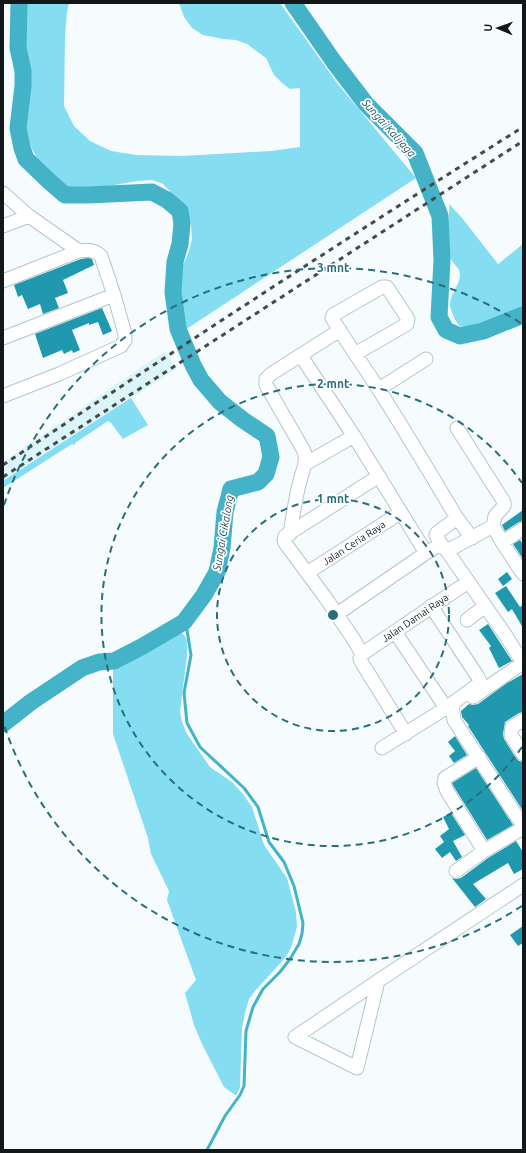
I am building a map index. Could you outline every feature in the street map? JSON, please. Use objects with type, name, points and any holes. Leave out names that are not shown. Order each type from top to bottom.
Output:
[{"type":"street","points":[[3,193],[29,216],[79,251]]},
{"type":"street","points":[[3,226],[29,216]]},
{"type":"street","points":[[3,281],[79,251],[91,250],[97,252],[101,256],[125,334],[125,340],[121,346],[59,374],[3,396]]},
{"type":"street","points":[[355,354],[407,324],[408,319],[389,288],[385,286],[333,315],[332,318],[457,518],[472,538]]},
{"type":"street","points":[[3,338],[114,295]]},
{"type":"street","points":[[290,534],[306,455],[265,382],[266,378],[271,374],[340,330]]},
{"type":"street","points":[[301,356],[354,436],[426,553]]},
{"type":"street","points":[[378,390],[426,359]]},
{"type":"street","points":[[457,428],[504,505],[503,509],[494,518],[493,526],[523,574]]},
{"type":"street","points":[[305,464],[354,436]]},
{"type":"street","points":[[379,476],[285,536],[284,540],[337,614],[362,654],[360,659],[362,663],[406,734]]},
{"type":"street","name":"Jalan Ceria Raya","points":[[307,573],[400,513]]},
{"type":"street","points":[[457,518],[437,533],[436,536],[521,657],[472,698],[467,694]]},
{"type":"street","points":[[337,614],[426,553],[472,538],[493,526]]},
{"type":"street","points":[[502,542],[523,529]]},
{"type":"street","name":"Jalan Damai Raya","points":[[362,654],[468,582]]},
{"type":"street","points":[[382,748],[451,708],[478,685],[480,679],[431,606]]},
{"type":"street","points":[[467,620],[485,606]]},
{"type":"street","points":[[395,632],[451,708],[454,720],[523,827],[484,851],[456,871]]},
{"type":"street","points":[[523,720],[512,727],[511,732],[511,735],[523,754]]},
{"type":"street","points":[[479,757],[446,778],[444,783],[447,791],[484,851]]},
{"type":"street","points":[[378,981],[357,1068],[295,1038],[378,981],[523,885]]},
{"type":"shaded area","points":[[24,3],[69,3],[65,36],[64,106],[74,126],[90,141],[111,151],[136,155],[182,156],[271,151],[300,147],[300,88],[290,89],[282,83],[274,75],[266,58],[247,44],[236,40],[203,35],[192,28],[184,17],[179,3],[280,3],[337,83],[416,178],[182,332],[179,321],[178,303],[181,270],[192,239],[191,224],[177,199],[163,184],[152,180],[120,184],[80,194],[69,189],[52,177],[39,162],[24,134],[29,79],[22,50]]},
{"type":"shaded area","points":[[449,204],[462,218],[498,264],[523,244],[523,310],[474,328],[467,329],[461,327],[457,323],[450,306],[450,302],[460,278],[460,274],[459,270],[448,254],[446,244]]},
{"type":"shaded area","points":[[165,351],[177,369],[3,481],[3,462]]},
{"type":"shaded area","points":[[131,398],[148,425],[123,439],[108,421],[75,443],[75,445],[72,444],[3,488],[3,481]]},
{"type":"shaded area","points":[[179,631],[185,636],[187,641],[187,656],[180,711],[182,722],[187,734],[210,767],[232,782],[252,807],[264,845],[287,878],[296,912],[297,927],[291,948],[285,958],[249,999],[242,1028],[240,1087],[235,1095],[224,1087],[194,1025],[185,993],[196,980],[167,900],[169,891],[151,854],[148,838],[113,734],[113,669]]},
{"type":"building","points":[[81,259],[92,259],[94,265],[63,280],[68,293],[55,298],[59,308],[43,314],[40,304],[28,309],[22,295],[18,297],[14,285]]},
{"type":"building","points":[[102,308],[112,331],[103,335],[98,322],[89,325],[89,323],[72,330],[80,350],[73,353],[72,350],[64,354],[62,350],[43,358],[35,334]]},
{"type":"building","points":[[523,510],[523,521],[505,531],[502,525]]},
{"type":"building","points":[[520,540],[523,544],[523,559],[513,544]]},
{"type":"building","points":[[507,572],[512,579],[503,586],[498,579]]},
{"type":"building","points":[[506,586],[520,607],[523,605],[523,628],[512,609],[508,612],[495,593]]},
{"type":"building","points":[[488,624],[512,661],[499,668],[489,648],[491,646],[479,630]]},
{"type":"building","points":[[523,674],[523,712],[505,722],[503,734],[504,739],[516,758],[523,762],[523,811],[468,726],[469,725],[462,717],[461,711],[469,704],[478,704],[507,683]]},
{"type":"building","points":[[455,736],[467,755],[454,763],[449,756],[455,751],[448,742]]},
{"type":"building","points":[[476,768],[513,825],[487,840],[452,783]]},
{"type":"building","points":[[451,813],[465,835],[453,841],[462,857],[456,861],[450,852],[442,858],[435,849],[444,842],[440,836],[449,829],[443,817]]},
{"type":"building","points":[[516,841],[523,852],[523,869],[514,874],[508,863],[473,884],[486,899],[475,907],[452,878],[461,878],[488,858]]},
{"type":"building","points":[[523,926],[523,943],[518,946],[510,935]]},
{"type":"waterway","name":"Sungai Cikalong","points":[[3,724],[31,702],[82,668],[99,662],[114,661],[184,622],[204,595],[217,572],[222,548],[225,512],[231,489],[258,482],[266,474],[271,457],[267,436],[220,402],[201,380],[178,329],[173,292],[175,262],[180,244],[182,224],[180,211],[167,200],[152,192],[65,195],[26,159],[18,128],[23,86],[23,71],[18,48],[19,3]]},
{"type":"waterway","name":"Sungai Kalijaga","points":[[293,3],[334,62],[366,104],[415,153],[440,216],[442,260],[439,317],[446,330],[460,336],[483,331],[523,315]]},
{"type":"waterway","points":[[184,622],[187,630],[191,655],[184,693],[187,723],[200,747],[244,788],[258,807],[269,842],[284,862],[294,886],[303,923],[299,944],[280,972],[263,989],[253,1007],[246,1031],[244,1086],[240,1095],[225,1116],[207,1150]]},
{"type":"railway","points":[[3,465],[262,294],[523,127]]},
{"type":"railway","points":[[3,477],[523,141]]}]
